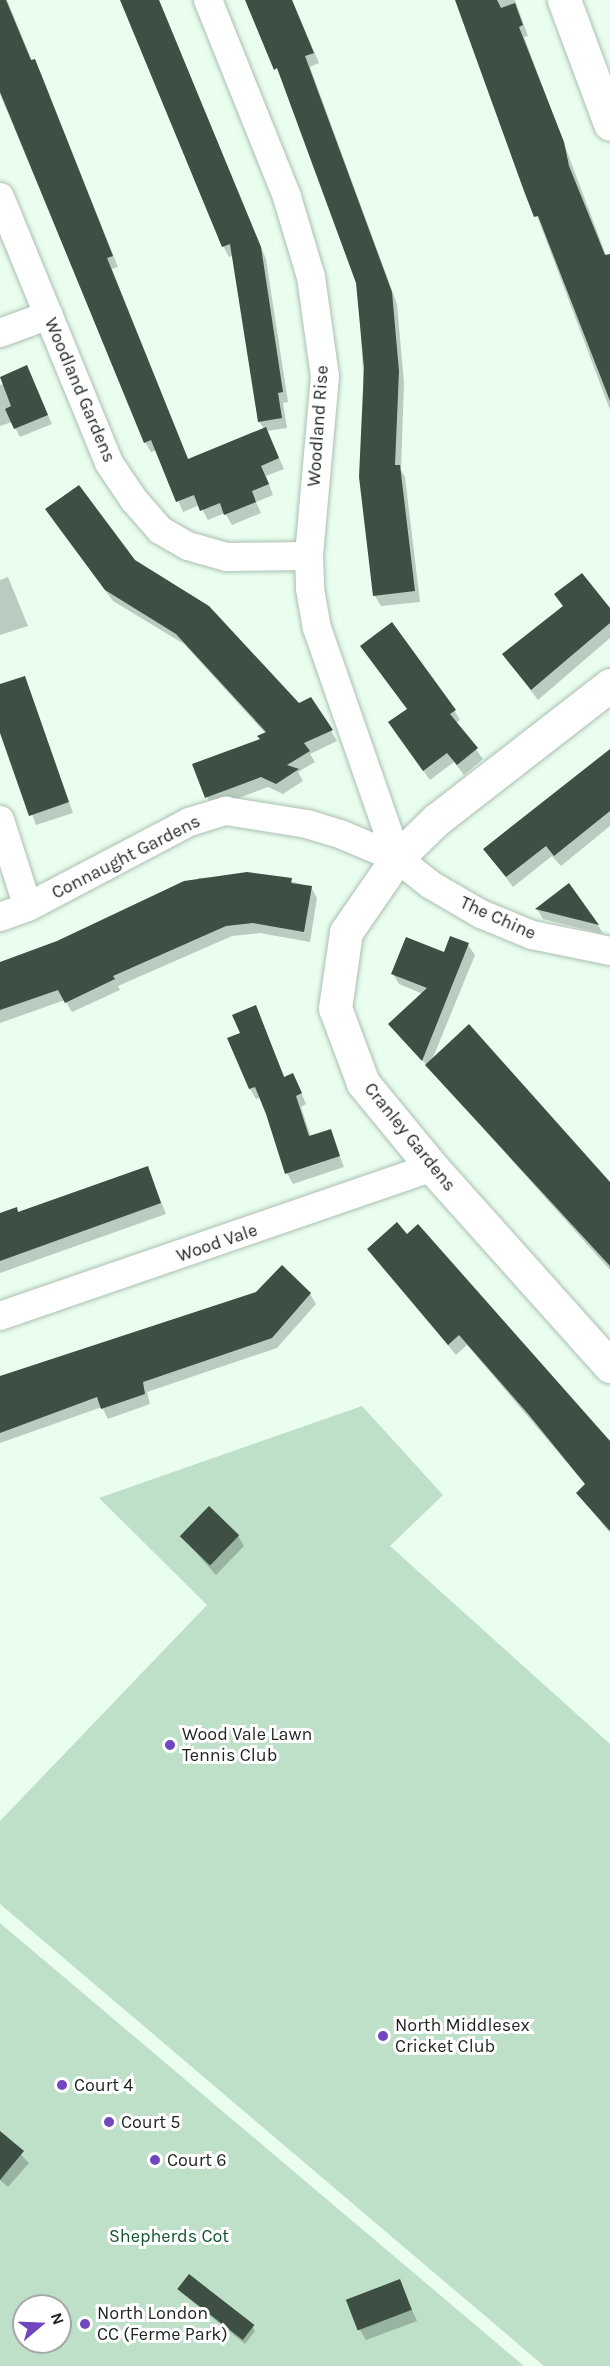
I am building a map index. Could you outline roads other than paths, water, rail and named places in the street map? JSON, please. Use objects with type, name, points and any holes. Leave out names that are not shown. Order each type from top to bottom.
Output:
[{"type":"street","name":"Woodland Rise","points":[[208,0],[287,197],[316,302],[325,376],[309,556],[317,627],[397,858]]},
{"type":"street","points":[[564,0],[610,123]]},
{"type":"street","name":"Woodland Gardens","points":[[0,197],[109,463],[134,500],[160,530],[188,546],[227,557],[309,556]]},
{"type":"street","points":[[0,333],[49,315]]},
{"type":"street","name":"Cranley Gardens","points":[[610,685],[437,819],[397,858],[346,932],[334,1008],[363,1083],[432,1167],[610,1366]]},
{"type":"street","name":"Connaught Gardens","points":[[0,917],[28,907],[189,822],[226,811],[307,824],[397,858]]},
{"type":"street","name":"Connaught Gardens","points":[[0,820],[28,907]]},
{"type":"street","name":"The Chine","points":[[397,858],[431,885],[481,914],[531,935],[610,951]]},
{"type":"street","name":"Wood Vale","points":[[0,1316],[432,1167]]},
{"type":"place","name":"Wood Vale Lawn Tennis Club","points":[[170,1745]]},
{"type":"place","name":"North Middlesex Cricket Club","points":[[383,2036]]},
{"type":"place","name":"Court 4","points":[[62,2085]]},
{"type":"place","name":"Court 5","points":[[109,2122]]},
{"type":"place","name":"Court 6","points":[[155,2160]]},
{"type":"place","name":"North London CC (Ferme Park)","points":[[85,2324]]},
{"type":"park label","name":"Shepherds Cot","points":[[169,2236]]}]
